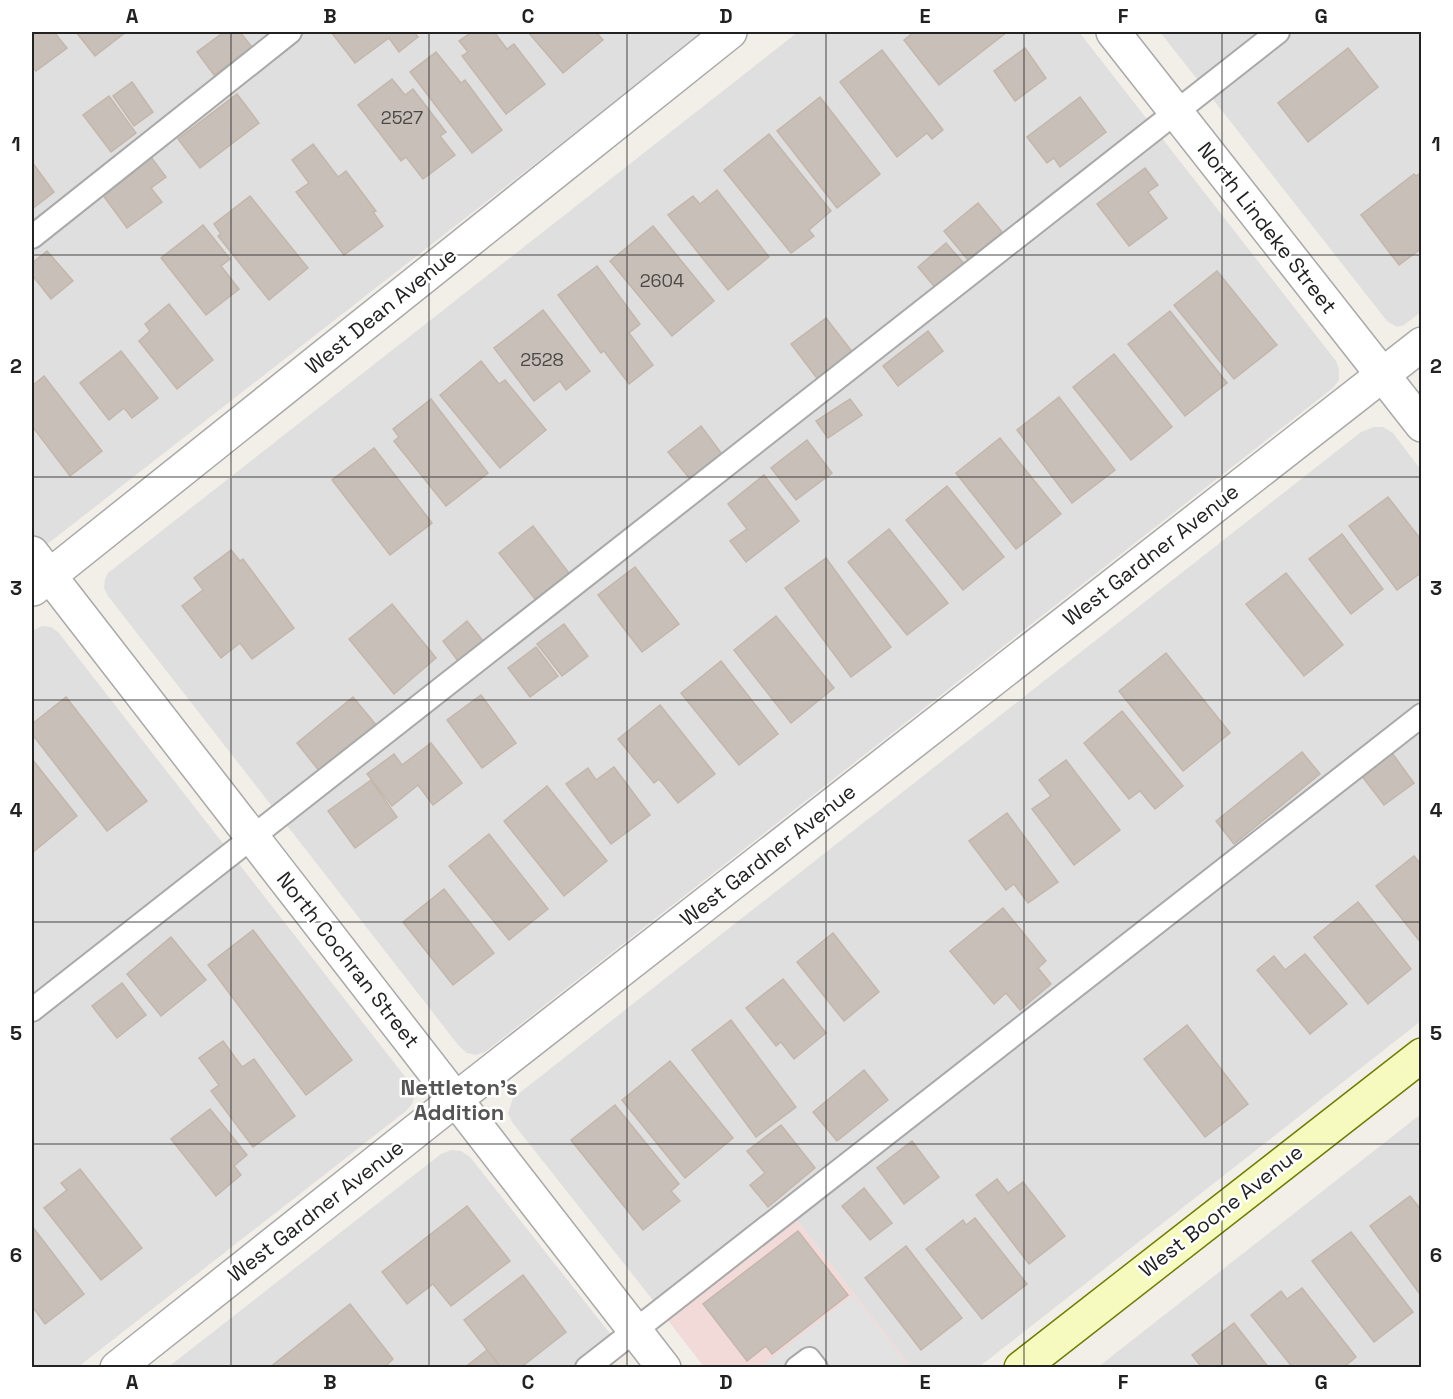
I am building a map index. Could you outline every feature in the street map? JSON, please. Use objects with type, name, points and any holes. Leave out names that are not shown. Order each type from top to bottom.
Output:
[{"type":"main road","name":"West Boone Avenue","points":[[1021,1368],[1422,1054]]},
{"type":"street","name":"West Dean Avenue","points":[[38,573],[730,32]]},
{"type":"street","name":"North Lindeke Street","points":[[1113,32],[1422,425]]},
{"type":"street","name":"West Gardner Avenue","points":[[117,1368],[456,1099],[1422,344]]},
{"type":"street","name":"North Cochran Street","points":[[38,573],[251,836],[664,1368]]},
{"type":"lane","points":[[32,237],[290,32]]},
{"type":"lane","points":[[32,1010],[1278,32]]},
{"type":"lane","points":[[587,1368],[1422,715]]},
{"type":"lane","points":[[798,1368],[809,1359],[816,1368]]},
{"type":"shaded area","points":[[32,32],[704,32],[32,556]]},
{"type":"shaded area","points":[[798,32],[1079,32],[1336,361],[1339,380],[1333,388],[485,1052],[476,1055],[467,1053],[459,1046],[108,596],[104,588],[105,579],[108,573]]},
{"type":"shaded area","points":[[1160,32],[1421,32],[1421,312],[1404,325],[1397,327],[1387,321]]},
{"type":"shaded area","points":[[1374,427],[1383,427],[1393,433],[1421,470],[1421,1021],[979,1367],[911,1367],[791,1213],[663,1313],[512,1122],[508,1113],[513,1098],[1361,432]]},
{"type":"shaded area","points":[[42,626],[51,627],[58,632],[410,1083],[415,1095],[406,1111],[78,1367],[32,1368],[32,631]]},
{"type":"shaded area","points":[[1421,1114],[1421,1367],[1098,1367]]},
{"type":"shaded area","points":[[451,1150],[461,1151],[470,1157],[620,1346],[593,1368],[167,1368],[441,1154]]},
{"type":"shaded area","points":[[791,1213],[911,1367],[704,1367],[663,1314]]},
{"type":"shaded area","points":[[853,1295],[909,1367],[759,1368]]},
{"type":"building","points":[[32,32],[54,32],[67,48],[36,71],[32,66]]},
{"type":"building","points":[[76,32],[126,32],[95,56]]},
{"type":"building","points":[[224,32],[240,32],[252,47],[214,75],[197,52]]},
{"type":"building","points":[[331,32],[414,32],[418,37],[399,52],[389,38],[355,63]]},
{"type":"building","points":[[472,32],[494,32],[507,49],[514,44],[545,84],[506,114],[462,56],[468,52],[459,41]]},
{"type":"building","points":[[528,32],[596,32],[603,40],[563,73]]},
{"type":"building","points":[[914,32],[1007,32],[939,85],[904,40]]},
{"type":"building","points":[[1025,48],[1046,78],[1015,101],[994,71]]},
{"type":"building","points":[[1348,48],[1378,87],[1308,142],[1278,103]]},
{"type":"building","points":[[882,50],[943,130],[932,139],[927,133],[897,157],[840,82]]},
{"type":"building","points":[[436,52],[461,83],[465,80],[502,130],[472,153],[410,72]]},
{"type":"building","points":[[392,79],[405,95],[413,89],[446,132],[440,136],[455,155],[423,179],[406,157],[401,161],[358,105]]},
{"type":"building","points":[[132,82],[153,112],[134,126],[113,96]]},
{"type":"building","points":[[237,94],[259,123],[200,168],[178,139]]},
{"type":"building","points":[[109,96],[136,133],[111,152],[83,115]]},
{"type":"building","points":[[820,97],[880,174],[837,208],[777,131]]},
{"type":"building","points":[[1080,97],[1106,132],[1060,167],[1054,158],[1047,163],[1027,137]]},
{"type":"building","points":[[769,134],[831,211],[809,230],[814,236],[791,253],[724,170]]},
{"type":"building","points":[[313,144],[338,177],[346,171],[376,211],[373,212],[383,226],[344,255],[296,192],[309,183],[292,160]]},
{"type":"building","points":[[151,157],[166,177],[151,188],[162,202],[127,228],[102,194]]},
{"type":"building","points":[[32,162],[54,192],[32,209]]},
{"type":"building","points":[[1145,168],[1158,185],[1148,192],[1167,218],[1129,246],[1097,204]]},
{"type":"building","points":[[1422,172],[1422,248],[1399,265],[1361,215],[1414,174],[1416,176]]},
{"type":"building","points":[[717,190],[769,257],[728,290],[668,215],[693,196],[700,204]]},
{"type":"building","points":[[250,196],[308,268],[269,300],[218,236],[221,234],[214,224]]},
{"type":"building","points":[[978,203],[1002,232],[968,260],[944,231]]},
{"type":"building","points":[[203,225],[230,259],[221,266],[239,289],[206,315],[161,258]]},
{"type":"building","points":[[653,226],[714,301],[672,336],[610,261]]},
{"type":"building","points":[[946,243],[967,267],[938,291],[918,267]]},
{"type":"building","points":[[47,251],[73,281],[51,299],[32,275],[32,263]]},
{"type":"building","points":[[597,266],[640,324],[629,333],[653,365],[629,384],[604,351],[601,353],[558,295]]},
{"type":"building","points":[[1217,271],[1277,345],[1234,379],[1174,305]]},
{"type":"building","points":[[169,304],[213,360],[177,389],[139,341],[150,331],[145,324]]},
{"type":"building","points":[[543,310],[590,371],[566,390],[560,381],[534,401],[494,348]]},
{"type":"building","points":[[1170,311],[1227,383],[1185,416],[1128,344]]},
{"type":"building","points":[[826,318],[854,354],[819,381],[791,344]]},
{"type":"building","points":[[928,331],[943,351],[898,386],[883,366]]},
{"type":"building","points":[[121,351],[158,398],[132,418],[124,408],[109,420],[80,383]]},
{"type":"building","points":[[1114,354],[1172,427],[1131,460],[1073,387]]},
{"type":"building","points":[[481,361],[499,384],[505,380],[546,430],[500,468],[440,395]]},
{"type":"building","points":[[44,376],[102,451],[70,476],[32,426],[32,386]]},
{"type":"building","points":[[1059,397],[1115,470],[1072,503],[1017,430]]},
{"type":"building","points":[[431,399],[488,473],[446,506],[394,441],[399,437],[393,429]]},
{"type":"building","points":[[850,399],[862,415],[828,438],[816,421]]},
{"type":"building","points":[[701,426],[722,454],[690,479],[668,452]]},
{"type":"building","points":[[1000,438],[1061,514],[1016,549],[956,473]]},
{"type":"building","points":[[807,440],[832,473],[796,500],[771,468]]},
{"type":"building","points":[[374,448],[432,523],[390,555],[332,480]]},
{"type":"building","points":[[764,475],[799,521],[746,562],[730,541],[747,529],[728,504]]},
{"type":"building","points":[[947,486],[1004,557],[963,590],[906,520]]},
{"type":"building","points":[[1388,497],[1422,541],[1422,572],[1397,590],[1349,526]]},
{"type":"building","points":[[533,526],[569,573],[535,599],[499,553]]},
{"type":"building","points":[[889,529],[948,603],[907,635],[848,562]]},
{"type":"building","points":[[1342,534],[1383,589],[1351,614],[1309,559]]},
{"type":"building","points":[[231,550],[240,561],[243,559],[294,628],[252,659],[240,643],[221,658],[182,606],[203,590],[194,578]]},
{"type":"building","points":[[826,558],[891,647],[851,677],[785,588]]},
{"type":"building","points":[[635,567],[679,624],[642,652],[598,595]]},
{"type":"building","points":[[1286,573],[1343,645],[1304,676],[1246,604]]},
{"type":"building","points":[[392,604],[436,658],[394,694],[349,639]]},
{"type":"building","points":[[776,616],[834,688],[791,723],[734,650]]},
{"type":"building","points":[[467,621],[483,641],[458,661],[443,641]]},
{"type":"building","points":[[564,624],[588,656],[562,676],[537,644]]},
{"type":"building","points":[[536,647],[558,676],[530,697],[508,668]]},
{"type":"building","points":[[1166,653],[1230,733],[1183,771],[1119,691]]},
{"type":"building","points":[[721,661],[778,734],[739,765],[681,693]]},
{"type":"building","points":[[481,695],[516,743],[482,768],[447,720]]},
{"type":"building","points":[[66,697],[147,801],[107,831],[32,734],[32,724]]},
{"type":"building","points":[[353,697],[381,731],[324,777],[297,743]]},
{"type":"building","points":[[660,705],[715,774],[678,803],[659,779],[654,783],[618,739]]},
{"type":"building","points":[[1122,711],[1183,786],[1155,809],[1140,791],[1129,799],[1084,743]]},
{"type":"building","points":[[431,743],[462,783],[433,805],[418,785],[392,806],[367,774],[394,754],[402,765]]},
{"type":"building","points":[[1302,752],[1320,774],[1234,844],[1216,821]]},
{"type":"building","points":[[1392,753],[1414,783],[1384,805],[1361,775]]},
{"type":"building","points":[[32,759],[77,816],[32,853]]},
{"type":"building","points":[[1066,760],[1120,830],[1074,865],[1032,809],[1051,796],[1039,780]]},
{"type":"building","points":[[614,767],[650,815],[611,844],[566,784],[588,768],[596,780]]},
{"type":"building","points":[[371,780],[397,817],[355,848],[328,811]]},
{"type":"building","points":[[547,786],[607,861],[564,896],[504,821]]},
{"type":"building","points":[[1007,813],[1058,882],[1028,903],[1014,884],[1006,890],[969,841]]},
{"type":"building","points":[[489,834],[548,909],[509,940],[449,866]]},
{"type":"building","points":[[1414,856],[1422,866],[1422,944],[1376,886]]},
{"type":"building","points":[[444,889],[494,953],[453,985],[403,922]]},
{"type":"building","points":[[1358,902],[1411,969],[1368,1004],[1314,937]]},
{"type":"building","points":[[1003,908],[1046,961],[1038,968],[1051,984],[1020,1010],[1006,993],[994,1004],[950,951]]},
{"type":"building","points":[[253,930],[352,1060],[306,1095],[208,965]]},
{"type":"building","points":[[833,933],[879,992],[844,1021],[797,962]]},
{"type":"building","points":[[171,937],[206,980],[161,1016],[127,974]]},
{"type":"building","points":[[1305,954],[1347,1004],[1310,1034],[1257,970],[1274,956],[1285,970]]},
{"type":"building","points":[[783,979],[826,1033],[794,1059],[781,1042],[776,1046],[746,1008]]},
{"type":"building","points":[[122,983],[146,1015],[117,1038],[92,1006]]},
{"type":"building","points":[[731,1020],[796,1107],[756,1137],[692,1050]]},
{"type":"building","points":[[1187,1025],[1248,1104],[1205,1137],[1144,1059]]},
{"type":"building","points":[[223,1041],[242,1067],[254,1059],[295,1116],[253,1147],[211,1091],[219,1085],[199,1058]]},
{"type":"building","points":[[670,1061],[733,1138],[685,1178],[622,1100]]},
{"type":"building","points":[[864,1070],[888,1100],[837,1141],[813,1112]]},
{"type":"building","points":[[615,1105],[679,1184],[671,1191],[680,1201],[643,1230],[571,1140]]},
{"type":"building","points":[[210,1109],[247,1155],[234,1166],[241,1175],[216,1196],[171,1139]]},
{"type":"building","points":[[781,1125],[815,1168],[768,1207],[750,1185],[765,1173],[747,1151]]},
{"type":"building","points":[[912,1141],[939,1177],[904,1204],[877,1168]]},
{"type":"building","points":[[80,1169],[142,1248],[101,1280],[44,1208],[67,1190],[61,1183]]},
{"type":"building","points":[[997,1179],[1008,1193],[1023,1182],[1065,1236],[1029,1264],[976,1195]]},
{"type":"building","points":[[864,1188],[892,1223],[870,1240],[842,1206]]},
{"type":"building","points":[[1410,1196],[1422,1211],[1422,1297],[1370,1226]]},
{"type":"building","points":[[467,1206],[510,1261],[451,1306],[433,1284],[407,1304],[382,1272]]},
{"type":"building","points":[[975,1218],[1027,1284],[982,1319],[926,1249],[963,1220],[966,1225]]},
{"type":"building","points":[[32,1226],[84,1294],[45,1324],[32,1306]]},
{"type":"building","points":[[798,1231],[848,1295],[772,1354],[766,1346],[747,1361],[703,1304]]},
{"type":"building","points":[[1351,1232],[1413,1312],[1374,1342],[1312,1261]]},
{"type":"building","points":[[906,1246],[962,1318],[921,1350],[865,1278]]},
{"type":"building","points":[[523,1275],[566,1332],[520,1368],[501,1368],[464,1320]]},
{"type":"building","points":[[1302,1288],[1356,1357],[1343,1368],[1309,1368],[1307,1366],[1293,1368],[1251,1315],[1281,1291],[1287,1299]]},
{"type":"building","points":[[350,1304],[393,1359],[387,1365],[389,1368],[269,1368]]},
{"type":"building","points":[[1234,1323],[1269,1368],[1202,1368],[1192,1355]]},
{"type":"building","points":[[487,1350],[501,1368],[464,1368]]},
{"type":"district","name":"Nettleton's Addition","points":[[459,1100]]}]
